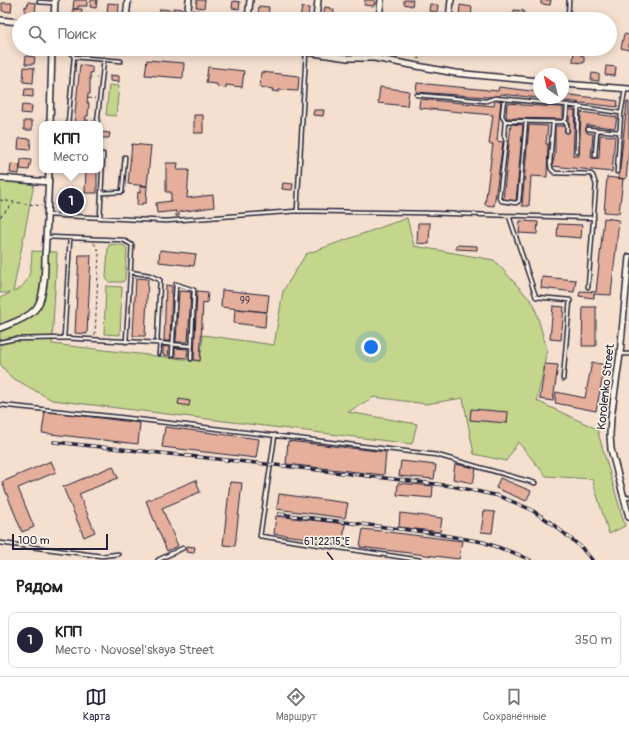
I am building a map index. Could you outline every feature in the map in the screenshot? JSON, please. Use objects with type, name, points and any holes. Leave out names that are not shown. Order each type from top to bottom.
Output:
[{"type":"street","points":[[127,12],[128,0]]},
{"type":"street","points":[[188,12],[189,0]]},
{"type":"street","points":[[249,12],[250,0]]},
{"type":"street","points":[[317,12],[318,0]]},
{"type":"street","points":[[380,12],[381,0]]},
{"type":"street","points":[[450,12],[451,0]]},
{"type":"street","points":[[54,12],[55,2]]},
{"type":"street","points":[[0,20],[12,21]]},
{"type":"street","points":[[50,121],[52,56]]},
{"type":"street","points":[[337,56],[348,58],[374,58],[455,73],[533,80]]},
{"type":"street","points":[[569,85],[627,90]]},
{"type":"street","points":[[0,328],[31,314],[40,302],[44,280],[47,237],[49,173]]},
{"type":"street","points":[[0,178],[49,182]]},
{"type":"street","name":"Korolenko Street","points":[[629,257],[620,354],[610,435],[611,449],[626,498],[629,517]]},
{"type":"lane","points":[[568,12],[569,0]]},
{"type":"lane","points":[[39,2],[55,2]]},
{"type":"lane","points":[[297,211],[310,56]]},
{"type":"lane","points":[[68,121],[74,57],[121,61]]},
{"type":"lane","points":[[97,121],[104,59]]},
{"type":"lane","points":[[617,172],[621,113],[627,90]]},
{"type":"lane","points":[[417,95],[486,101],[495,98],[578,106],[621,113]]},
{"type":"lane","points":[[504,99],[502,116],[505,121],[504,135],[506,141],[500,198],[502,201],[516,203],[519,201],[526,121]]},
{"type":"lane","points":[[564,121],[566,119],[567,105]]},
{"type":"lane","points":[[577,152],[578,106]]},
{"type":"lane","points":[[505,121],[564,121]]},
{"type":"lane","points":[[564,121],[567,124],[567,131]]},
{"type":"lane","points":[[553,122],[550,163],[551,169],[555,173],[590,174],[593,176],[596,185],[588,287]]},
{"type":"lane","points":[[588,129],[619,132]]},
{"type":"lane","points":[[595,156],[597,130]]},
{"type":"lane","points":[[101,193],[122,192],[125,158]]},
{"type":"lane","points":[[100,218],[102,173]]},
{"type":"lane","points":[[48,215],[166,221],[297,211],[594,218]]},
{"type":"lane","points":[[509,216],[536,297],[570,300],[563,379]]},
{"type":"lane","points":[[47,237],[123,240],[132,245],[126,342]]},
{"type":"lane","points":[[64,338],[70,238]]},
{"type":"lane","points":[[130,272],[149,274],[160,280],[159,354]]},
{"type":"lane","points":[[172,356],[176,284],[194,290],[191,359]]},
{"type":"lane","points":[[0,342],[15,338],[64,338],[191,346]]},
{"type":"lane","points":[[620,354],[629,354]]},
{"type":"lane","points":[[0,405],[118,417],[437,455],[535,483]]},
{"type":"lane","points":[[275,435],[260,536],[420,560]]},
{"type":"lane","points":[[0,543],[102,556],[118,554]]},
{"type":"lane","points":[[158,560],[183,548]]},
{"type":"path","points":[[407,64],[423,56]]},
{"type":"path","points":[[90,77],[102,79]]},
{"type":"path","points":[[88,98],[100,100]]},
{"type":"path","points":[[0,200],[48,207]]},
{"type":"path","points":[[0,218],[14,202]]},
{"type":"path","points":[[92,239],[99,252],[95,340]]},
{"type":"green space","points":[[109,85],[119,86],[116,116],[106,115]]},
{"type":"green space","points":[[0,181],[34,184],[13,292],[19,289],[27,280],[30,270],[32,251],[57,252],[52,344],[200,361],[203,335],[274,345],[283,291],[306,254],[407,218],[414,246],[494,260],[534,304],[547,350],[537,401],[597,429],[625,526],[609,534],[592,479],[546,476],[518,442],[506,461],[474,454],[463,398],[426,404],[374,397],[348,412],[417,424],[412,444],[52,400],[11,377],[0,364],[0,298],[10,293],[0,293]]},
{"type":"green space","points":[[109,245],[123,245],[127,248],[125,279],[122,282],[109,282],[106,278],[108,248]]},
{"type":"green space","points":[[106,286],[122,287],[120,335],[104,334]]},
{"type":"building","points":[[74,0],[87,0],[87,6],[78,6],[78,9],[73,9]]},
{"type":"building","points":[[91,0],[97,0],[96,8],[90,7]]},
{"type":"building","points":[[197,0],[205,0],[204,8],[196,7]]},
{"type":"building","points":[[365,0],[375,0],[374,6],[364,5]]},
{"type":"building","points":[[404,0],[413,0],[412,6],[404,4]]},
{"type":"building","points":[[541,0],[551,0],[550,5],[541,4]]},
{"type":"building","points":[[233,1],[240,2],[239,9],[232,8]]},
{"type":"building","points":[[28,2],[36,3],[35,12],[25,12],[25,6],[27,7]]},
{"type":"building","points":[[2,3],[12,3],[11,12],[2,11]]},
{"type":"building","points":[[108,3],[119,4],[118,12],[107,12]]},
{"type":"building","points":[[430,4],[438,5],[437,12],[429,11]]},
{"type":"building","points":[[460,5],[472,7],[472,12],[459,12]]},
{"type":"building","points":[[259,6],[269,7],[268,12],[258,12]]},
{"type":"building","points":[[302,7],[309,8],[309,12],[301,12]]},
{"type":"building","points":[[325,7],[334,10],[334,12],[324,12]]},
{"type":"building","points":[[173,8],[183,9],[182,12],[173,12]]},
{"type":"building","points":[[73,9],[82,9],[82,12],[73,12]]},
{"type":"building","points":[[160,9],[171,10],[171,12],[160,12]]},
{"type":"building","points":[[193,10],[200,11],[200,12],[193,12]]},
{"type":"building","points":[[514,10],[524,11],[524,12],[514,12]]},
{"type":"building","points":[[624,34],[629,35],[629,50],[621,48]]},
{"type":"building","points":[[26,56],[35,57],[34,64],[25,64]]},
{"type":"building","points":[[574,56],[584,56],[584,63],[573,62]]},
{"type":"building","points":[[147,60],[184,63],[183,78],[145,75]]},
{"type":"building","points":[[80,65],[92,67],[92,73],[90,73],[90,94],[88,94],[87,103],[89,103],[88,116],[86,116],[85,121],[74,121]]},
{"type":"building","points":[[606,66],[616,67],[615,76],[605,75]]},
{"type":"building","points":[[24,67],[34,68],[33,83],[23,82]]},
{"type":"building","points":[[208,67],[244,71],[242,87],[226,85],[226,88],[217,87],[217,84],[206,83]]},
{"type":"building","points":[[261,72],[299,76],[298,91],[279,90],[279,92],[272,91],[273,89],[260,87]]},
{"type":"building","points":[[592,73],[599,74],[599,81],[591,80]]},
{"type":"building","points":[[110,75],[119,76],[119,82],[110,81]]},
{"type":"building","points":[[417,83],[498,91],[499,87],[533,91],[533,97],[500,94],[500,96],[487,97],[416,92]]},
{"type":"building","points":[[380,87],[409,91],[407,106],[378,103]]},
{"type":"building","points":[[25,89],[33,89],[33,97],[24,96]]},
{"type":"building","points":[[569,95],[618,101],[617,107],[569,101]]},
{"type":"building","points":[[420,99],[494,106],[495,99],[501,100],[497,141],[503,142],[494,206],[485,205],[493,144],[489,144],[493,115],[419,108]]},
{"type":"building","points":[[627,102],[629,102],[629,149],[626,179],[619,178]]},
{"type":"building","points":[[507,103],[563,107],[563,119],[506,118]]},
{"type":"building","points":[[22,105],[32,106],[31,114],[21,113]]},
{"type":"building","points":[[314,110],[324,110],[323,116],[313,115]]},
{"type":"building","points":[[569,110],[575,110],[573,156],[579,156],[581,112],[617,117],[615,128],[587,125],[586,129],[587,133],[593,134],[591,158],[599,158],[600,135],[615,136],[612,172],[552,166],[555,154],[555,126],[565,126],[565,132],[569,132]]},
{"type":"building","points":[[194,115],[203,115],[203,133],[194,133]]},
{"type":"building","points":[[24,121],[32,121],[32,130],[24,130]]},
{"type":"building","points":[[511,124],[523,125],[516,201],[503,200]]},
{"type":"building","points":[[529,125],[548,126],[546,144],[548,144],[547,177],[531,176],[529,206],[522,206]]},
{"type":"building","points":[[103,132],[110,133],[109,138],[103,138]]},
{"type":"building","points":[[19,138],[31,139],[30,150],[18,149]]},
{"type":"building","points":[[132,144],[151,146],[147,186],[128,184]]},
{"type":"building","points":[[21,159],[31,160],[29,170],[20,169]]},
{"type":"building","points":[[166,163],[178,163],[177,170],[189,170],[187,198],[213,195],[214,207],[179,212],[179,216],[176,216],[176,211],[157,213],[156,203],[171,201],[171,192],[166,192]]},
{"type":"building","points":[[11,164],[20,165],[19,174],[10,173]]},
{"type":"building","points":[[86,173],[97,173],[97,193],[85,193]]},
{"type":"building","points":[[607,177],[623,179],[619,213],[604,212]]},
{"type":"building","points":[[283,183],[293,184],[292,190],[282,189]]},
{"type":"building","points":[[140,186],[147,186],[146,203],[137,205],[138,192],[140,193]]},
{"type":"building","points":[[67,194],[74,194],[74,209],[67,209]]},
{"type":"building","points":[[604,218],[619,220],[611,295],[594,294],[594,298],[579,296],[580,291],[596,292]]},
{"type":"building","points":[[520,221],[538,222],[537,234],[519,233]]},
{"type":"building","points":[[418,223],[430,223],[429,244],[417,243]]},
{"type":"building","points":[[558,224],[582,225],[581,238],[557,236]]},
{"type":"building","points":[[456,245],[477,246],[477,250],[456,249]]},
{"type":"building","points":[[160,250],[196,254],[194,266],[159,262]]},
{"type":"building","points":[[79,255],[91,255],[87,334],[75,333]]},
{"type":"building","points":[[542,277],[576,280],[574,292],[541,288]]},
{"type":"building","points":[[136,278],[148,279],[145,336],[133,336]]},
{"type":"building","points":[[166,285],[172,286],[170,341],[164,341]]},
{"type":"building","points":[[222,290],[269,295],[267,312],[221,307]]},
{"type":"building","points":[[179,291],[191,292],[188,342],[176,342]]},
{"type":"building","points":[[197,291],[208,292],[207,303],[203,302],[200,361],[194,360]]},
{"type":"building","points":[[553,306],[564,307],[561,340],[550,339]]},
{"type":"building","points":[[583,307],[596,307],[596,346],[582,346]]},
{"type":"building","points":[[235,309],[266,312],[265,327],[234,323]]},
{"type":"building","points":[[163,346],[169,347],[168,356],[163,355]]},
{"type":"building","points":[[175,348],[188,349],[187,358],[175,357]]},
{"type":"building","points":[[592,362],[605,365],[596,411],[555,403],[556,392],[585,398]]},
{"type":"building","points":[[545,364],[558,365],[553,401],[540,399]]},
{"type":"building","points":[[179,399],[190,401],[189,406],[178,404]]},
{"type":"building","points":[[471,409],[508,412],[507,423],[470,420]]},
{"type":"building","points":[[45,411],[140,423],[138,444],[42,433]]},
{"type":"building","points":[[165,427],[259,439],[256,458],[162,447]]},
{"type":"building","points":[[288,441],[386,452],[384,475],[286,464]]},
{"type":"building","points":[[51,461],[56,472],[18,488],[34,527],[22,532],[2,482]]},
{"type":"building","points":[[401,461],[436,465],[434,479],[399,476]]},
{"type":"building","points":[[455,464],[476,468],[473,483],[453,479]]},
{"type":"building","points":[[113,466],[118,478],[79,494],[95,532],[84,537],[63,487]]},
{"type":"building","points":[[500,478],[531,491],[526,501],[496,488]]},
{"type":"building","points":[[196,480],[200,492],[162,508],[178,546],[167,551],[146,501]]},
{"type":"building","points":[[230,482],[242,483],[235,546],[223,545]]},
{"type":"building","points":[[398,483],[433,486],[432,498],[397,495]]},
{"type":"building","points":[[279,494],[348,503],[345,518],[277,509]]},
{"type":"building","points":[[484,511],[495,512],[492,533],[481,532]]},
{"type":"building","points":[[400,513],[442,518],[440,532],[399,527]]},
{"type":"building","points":[[276,516],[345,524],[343,542],[274,534]]},
{"type":"building","points":[[363,529],[462,541],[459,559],[360,547]]},
{"type":"building","points":[[187,546],[195,547],[194,553],[186,552]]},
{"type":"railway","points":[[54,442],[284,466],[452,486],[499,496],[530,509],[550,522],[581,547],[592,560]]},
{"type":"railway","points":[[279,514],[425,532],[483,542],[530,560]]},
{"type":"place","name":"КПП","points":[[71,201]]}]
